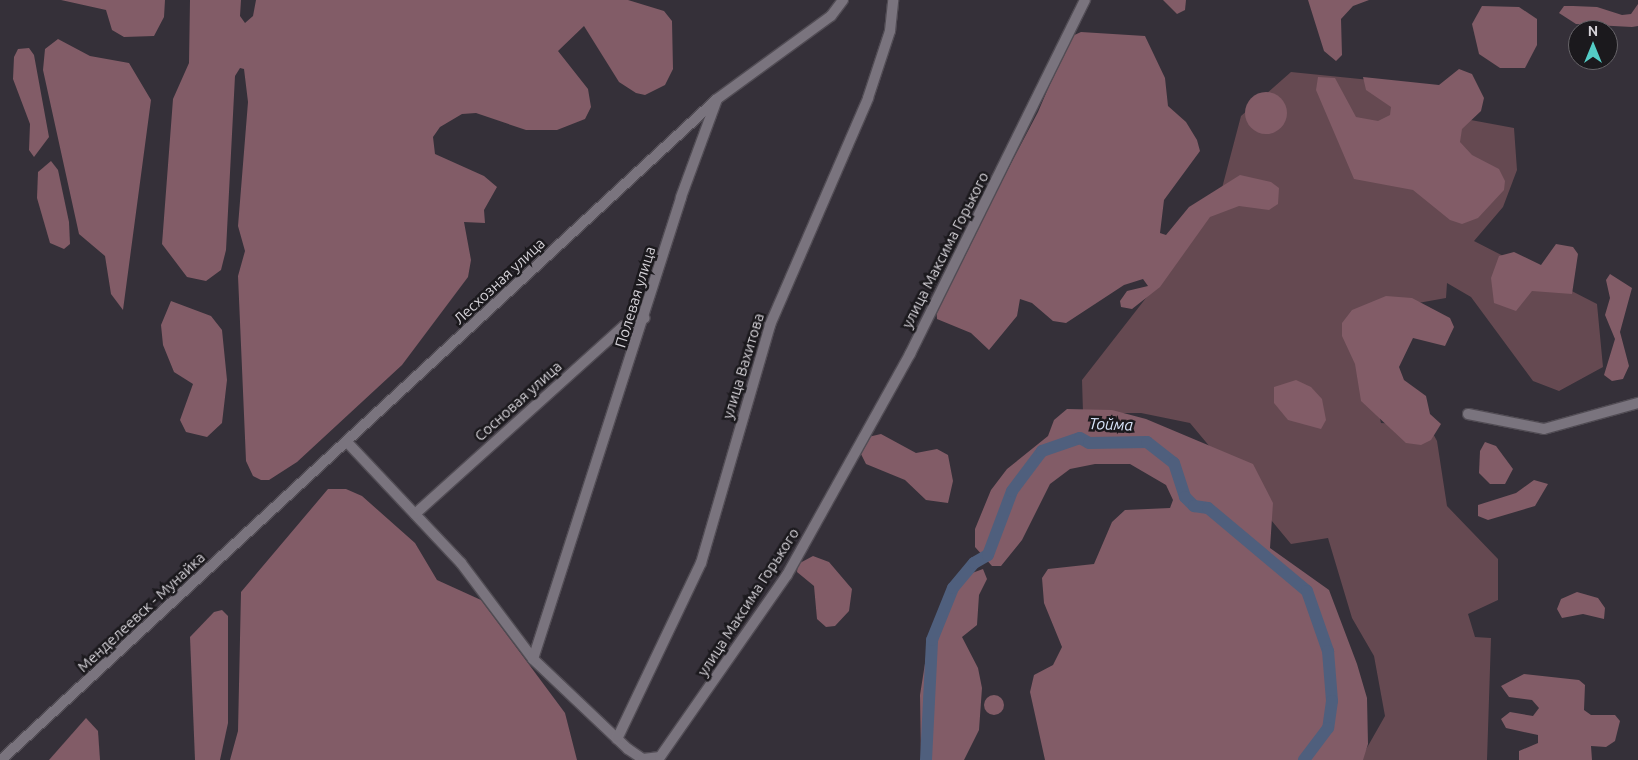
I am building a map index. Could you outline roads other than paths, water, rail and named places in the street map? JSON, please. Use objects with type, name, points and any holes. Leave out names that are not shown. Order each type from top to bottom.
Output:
[{"type":"street","points":[[717,99],[830,16],[843,0]]},
{"type":"street","name":"улица Вахитова","points":[[617,739],[701,563],[770,325],[868,98],[890,31],[893,0]]},
{"type":"street","name":"улица Максима Горького","points":[[347,442],[461,563],[533,659],[617,739],[643,758],[664,754],[787,575],[910,354],[1085,0]]},
{"type":"street","name":"Полевая улица","points":[[533,659],[645,318],[681,197],[717,99]]},
{"type":"street","name":"Лесхозная улица","points":[[301,486],[717,99]]},
{"type":"street","name":"Сосновая улица","points":[[415,514],[624,326],[645,318]]},
{"type":"street","points":[[1468,414],[1544,429],[1638,403]]},
{"type":"street","name":"Менделеевск - Мунайка","points":[[1,760],[301,486]]},
{"type":"waterway","name":"Тойма","points":[[926,760],[932,640],[953,588],[974,563],[988,555],[1012,491],[1042,451],[1080,438],[1089,443],[1147,442],[1174,463],[1185,497],[1194,506],[1208,508],[1307,591],[1328,651],[1332,701],[1328,728],[1304,760]]}]
